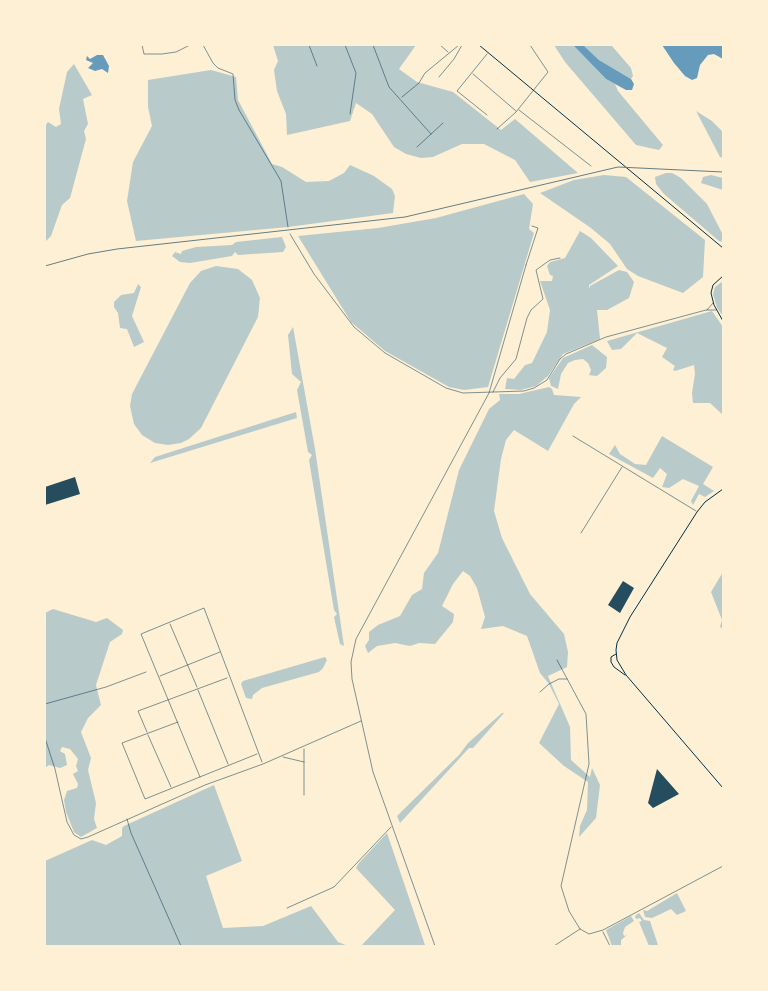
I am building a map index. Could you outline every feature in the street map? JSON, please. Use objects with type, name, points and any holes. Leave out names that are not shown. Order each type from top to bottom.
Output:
[{"type":"street","points":[[142,45],[144,54],[176,52],[190,45]]},
{"type":"street","points":[[203,45],[218,68],[233,74],[235,100],[239,110],[258,145],[278,172],[282,185],[288,226]]},
{"type":"street","points":[[309,45],[317,66]]},
{"type":"street","points":[[345,45],[356,73],[350,114]]},
{"type":"street","points":[[374,45],[389,87],[431,134]]},
{"type":"street","points":[[440,45],[449,53]]},
{"type":"street","points":[[400,98],[419,83],[424,73],[439,63],[459,45]]},
{"type":"street","points":[[439,77],[462,45]]},
{"type":"street","points":[[479,45],[723,248]]},
{"type":"street","points":[[497,129],[516,112],[548,72],[530,45]]},
{"type":"street","points":[[487,115],[457,91],[488,53]]},
{"type":"street","points":[[472,73],[516,112]]},
{"type":"street","points":[[518,109],[591,166]]},
{"type":"street","points":[[417,147],[443,123]]},
{"type":"street","points":[[435,946],[373,772],[351,669],[356,639],[489,393],[538,228],[532,226]]},
{"type":"street","points":[[290,234],[314,274],[349,322],[385,353],[446,388],[463,393],[524,391],[534,388],[547,380],[560,359],[566,354],[606,337],[706,310],[712,307],[713,302]]},
{"type":"street","points":[[492,392],[500,378],[516,359],[531,310],[543,299],[536,270],[550,260],[560,258]]},
{"type":"street","points":[[722,278],[712,288],[713,302],[723,320]]},
{"type":"street","points":[[706,310],[717,311]]},
{"type":"street","points":[[573,436],[697,512]]},
{"type":"street","points":[[581,533],[623,466]]},
{"type":"street","points":[[626,675],[616,653],[617,643],[630,617],[697,512],[705,502],[723,489]]},
{"type":"street","points":[[200,777],[141,634],[204,608],[221,652],[228,678],[263,764]]},
{"type":"street","points":[[169,622],[229,765]]},
{"type":"street","points":[[159,677],[221,652]]},
{"type":"street","points":[[616,653],[611,657],[614,667],[626,675],[723,788]]},
{"type":"street","points":[[557,660],[586,714],[589,764],[561,886],[569,911],[580,929],[589,934],[603,930],[723,866]]},
{"type":"street","points":[[45,704],[106,687],[146,672]]},
{"type":"street","points":[[171,788],[138,711],[228,678]]},
{"type":"street","points":[[540,692],[549,684],[560,679],[567,680]]},
{"type":"street","points":[[45,738],[56,769],[67,822],[74,835],[79,838],[88,837],[127,818],[205,785],[304,747],[362,720]]},
{"type":"street","points":[[178,722],[122,743],[145,799],[259,753]]},
{"type":"street","points":[[304,747],[304,795]]},
{"type":"street","points":[[282,756],[304,762]]},
{"type":"street","points":[[127,818],[131,833],[181,946]]},
{"type":"street","points":[[287,908],[334,887],[392,826]]},
{"type":"street","points":[[554,946],[580,929]]},
{"type":"street","points":[[603,930],[610,946]]},
{"type":"shaded area","points":[[273,45],[416,45],[399,69],[417,82],[453,92],[501,130],[515,119],[578,173],[530,182],[515,160],[484,144],[462,144],[433,157],[421,158],[406,154],[394,147],[372,114],[356,103],[350,121],[287,135],[286,114],[277,91],[274,70],[278,61]]},
{"type":"shaded area","points":[[554,45],[573,45],[606,79],[615,84],[618,91],[663,145],[659,150],[636,145],[565,62]]},
{"type":"shaded area","points":[[583,45],[612,46],[631,68],[633,76],[631,79],[599,60]]},
{"type":"shaded area","points":[[74,64],[92,95],[83,99],[88,124],[84,131],[86,139],[70,198],[62,205],[51,236],[45,242],[45,126],[48,122],[56,127],[61,124],[59,109],[67,72]]},
{"type":"shaded area","points":[[211,70],[236,77],[238,100],[272,164],[282,167],[306,182],[329,181],[344,173],[350,165],[374,176],[392,189],[395,196],[393,213],[288,227],[136,241],[127,201],[133,162],[152,126],[148,107],[148,80]]},
{"type":"shaded area","points":[[696,111],[712,121],[723,132],[723,158],[720,157]]},
{"type":"shaded area","points":[[672,173],[681,178],[707,204],[723,235],[723,242],[719,241],[664,194],[656,184],[655,177]]},
{"type":"shaded area","points":[[604,175],[626,177],[705,240],[703,277],[683,293],[638,276],[627,269],[610,244],[591,228],[540,193],[574,180]]},
{"type":"shaded area","points":[[711,175],[723,178],[723,190],[701,183],[703,177]]},
{"type":"shaded area","points":[[524,194],[533,204],[529,229],[534,233],[488,387],[464,390],[449,387],[385,351],[351,322],[298,236],[378,228],[436,218]]},
{"type":"shaded area","points":[[580,231],[591,238],[618,266],[589,285],[589,289],[590,286],[619,270],[627,272],[634,282],[629,298],[607,310],[597,310],[600,339],[563,354],[548,376],[536,386],[521,390],[505,389],[507,378],[514,379],[525,365],[532,363],[547,332],[550,310],[540,281],[552,281],[553,276],[550,275],[547,266],[550,262],[565,258]]},
{"type":"shaded area","points":[[282,237],[286,247],[283,252],[238,255],[235,252],[232,256],[190,263],[180,262],[172,256],[175,252],[181,254],[182,251],[196,247],[232,245],[236,242]]},
{"type":"shaded area","points":[[216,266],[238,269],[252,280],[260,298],[258,317],[201,428],[189,439],[181,443],[168,445],[155,443],[142,435],[134,424],[130,406],[132,394],[190,283],[201,271]]},
{"type":"shaded area","points":[[723,281],[723,316],[717,308],[713,294],[715,287]]},
{"type":"shaded area","points":[[138,284],[141,287],[132,316],[144,342],[134,347],[127,329],[120,328],[114,302],[121,295],[134,293]]},
{"type":"shaded area","points":[[712,311],[723,327],[723,415],[710,403],[693,403],[694,365],[673,370],[675,366],[662,357],[667,348],[637,333],[621,349],[612,350],[607,341]]},
{"type":"shaded area","points":[[293,327],[315,449],[344,646],[340,644],[334,617],[337,614],[334,610],[309,460],[312,455],[308,452],[297,390],[301,382],[292,374],[288,335]]},
{"type":"shaded area","points":[[592,345],[607,357],[606,368],[597,376],[589,375],[591,370],[588,363],[583,359],[575,360],[568,363],[561,374],[558,389],[551,386],[549,378],[563,358]]},
{"type":"shaded area","points":[[549,387],[554,395],[581,397],[574,404],[548,451],[514,430],[506,440],[501,459],[494,511],[502,538],[530,594],[564,634],[568,652],[567,667],[548,676],[570,727],[571,760],[590,777],[592,768],[600,785],[596,818],[579,837],[580,826],[587,810],[588,782],[564,766],[539,743],[559,704],[549,684],[540,673],[527,636],[503,626],[481,629],[485,617],[477,588],[470,576],[463,571],[453,584],[442,606],[454,614],[453,622],[435,644],[419,643],[410,646],[395,643],[377,646],[368,653],[365,646],[369,640],[369,632],[378,625],[400,616],[412,595],[422,589],[424,573],[438,553],[459,470],[489,409],[500,400],[499,394],[519,394]]},
{"type":"shaded area","points":[[296,412],[297,418],[150,463],[155,457]]},
{"type":"shaded area","points":[[662,436],[713,467],[703,484],[714,491],[705,497],[699,494],[693,505],[691,501],[699,486],[683,479],[669,488],[662,487],[667,474],[660,468],[653,478],[609,454],[615,445],[620,454],[635,464],[646,465]]},
{"type":"shaded area","points":[[723,572],[723,629],[720,627],[722,620],[711,592]]},
{"type":"shaded area","points":[[53,609],[96,622],[107,618],[123,630],[122,634],[110,642],[96,685],[101,705],[88,718],[81,732],[91,758],[88,770],[96,803],[94,819],[97,828],[81,837],[74,832],[66,812],[64,800],[67,791],[77,788],[78,784],[73,774],[78,771],[76,766],[78,759],[70,749],[62,747],[60,751],[65,754],[67,765],[60,768],[49,765],[45,768],[45,613]]},
{"type":"shaded area","points":[[325,657],[327,660],[319,672],[262,688],[253,695],[252,699],[246,698],[241,684],[243,681]]},
{"type":"shaded area","points":[[504,713],[473,748],[469,748],[400,823],[397,816],[459,755],[468,743]]},
{"type":"shaded area","points":[[214,785],[242,861],[206,876],[223,928],[263,926],[311,906],[338,942],[348,946],[45,946],[45,861],[92,840],[106,845],[122,836],[122,828],[124,826]]},
{"type":"shaded area","points":[[387,833],[425,946],[361,946],[395,910],[356,868]]},
{"type":"shaded area","points":[[677,893],[686,911],[677,915],[671,909],[652,918],[645,917],[643,910],[647,911]]},
{"type":"shaded area","points":[[639,913],[644,920],[650,921],[658,945],[649,946],[639,922],[642,921],[640,918],[636,919],[635,916]]},
{"type":"shaded area","points":[[631,916],[634,921],[625,927],[623,933],[624,936],[627,935],[621,940],[621,946],[612,946],[606,930]]},
{"type":"water","points":[[573,45],[583,45],[599,60],[631,79],[634,84],[632,90],[626,90],[606,79]]},
{"type":"water","points":[[662,45],[723,45],[723,59],[714,54],[708,55],[700,65],[697,78],[692,80],[685,76]]},
{"type":"water","points":[[97,55],[103,55],[109,66],[108,73],[102,69],[95,71],[88,68],[93,63],[86,60],[87,56],[90,59]]},
{"type":"building","points":[[75,477],[80,494],[45,505],[45,487]]},
{"type":"building","points":[[623,581],[634,588],[620,613],[608,605]]},
{"type":"building","points":[[657,769],[679,794],[653,808],[648,803]]},
{"type":"railway","points":[[45,266],[88,254],[117,249],[405,217],[618,167],[723,172]]}]
